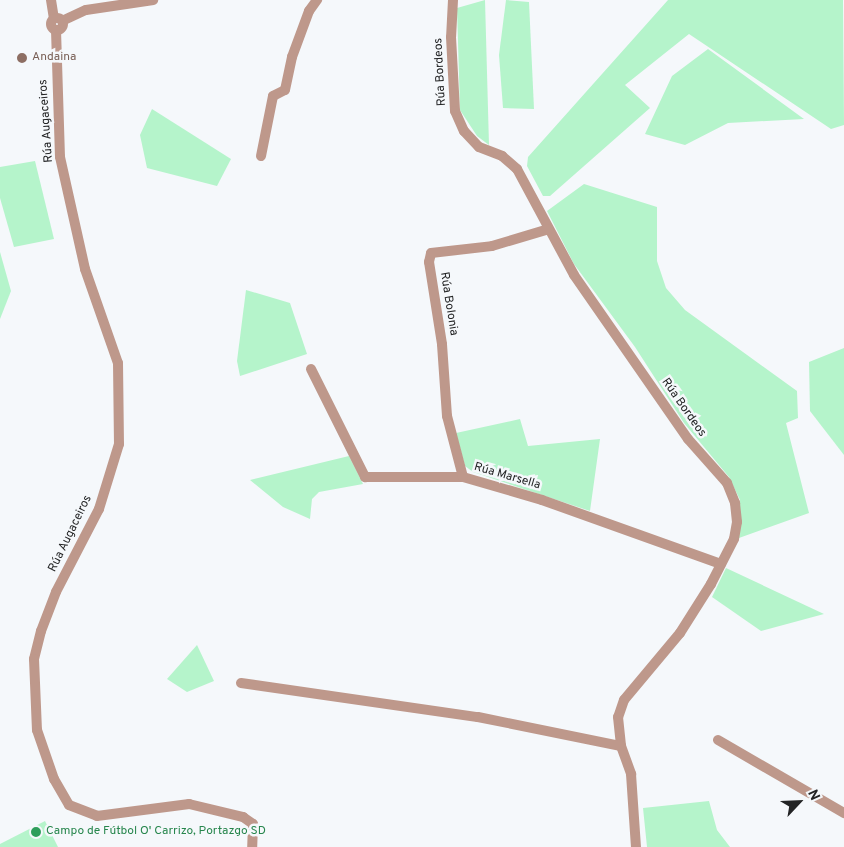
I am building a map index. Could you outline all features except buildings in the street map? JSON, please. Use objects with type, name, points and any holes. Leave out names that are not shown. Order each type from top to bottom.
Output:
[{"type":"street","points":[[51,0],[58,23],[86,10],[153,0]]},
{"type":"street","points":[[261,156],[273,96],[285,90],[292,57],[309,11],[318,0]]},
{"type":"street","name":"Rúa Bordeos","points":[[453,0],[451,37],[455,111],[464,131],[479,147],[502,156],[517,169],[574,275],[688,438],[727,483],[737,522],[734,539],[722,564],[680,633],[624,700],[618,717],[621,746],[631,774],[636,847]]},
{"type":"street","name":"Rúa Augaceiros","points":[[58,23],[60,157],[85,269],[118,363],[119,444],[99,509],[56,592],[41,631],[34,659],[37,730],[54,779],[70,805],[97,816],[189,804],[243,817],[253,824],[252,847]]},
{"type":"street","name":"Rúa Bolonia","points":[[463,477],[447,416],[442,344],[429,262],[431,253],[492,246],[549,230]]},
{"type":"street","name":"Rúa Marsella","points":[[311,369],[365,476],[463,477],[542,500],[722,564]]},
{"type":"street","points":[[241,683],[478,716],[621,746]]},
{"type":"street","points":[[718,740],[844,813]]},
{"type":"green space","points":[[485,0],[489,145],[477,136],[460,110],[457,8]]},
{"type":"green space","points":[[506,0],[529,2],[534,109],[503,108],[499,55]]},
{"type":"green space","points":[[668,0],[843,0],[844,125],[831,129],[689,34],[625,85],[650,108],[550,196],[543,196],[527,166],[528,157]]},
{"type":"green space","points":[[708,49],[804,119],[728,123],[685,145],[645,134],[672,76]]},
{"type":"green space","points":[[152,109],[231,159],[217,186],[147,168],[140,135]]},
{"type":"green space","points":[[35,161],[54,239],[14,247],[0,198],[0,167]]},
{"type":"green space","points":[[584,184],[657,207],[657,261],[666,288],[685,310],[797,391],[798,418],[786,423],[809,513],[739,538],[740,500],[729,477],[684,423],[635,347],[574,264],[547,211]]},
{"type":"green space","points":[[0,252],[11,291],[0,319]]},
{"type":"green space","points":[[246,290],[290,303],[307,354],[240,376],[237,361]]},
{"type":"green space","points":[[844,348],[844,455],[810,411],[809,362]]},
{"type":"green space","points":[[520,419],[528,446],[600,439],[590,511],[473,472],[465,466],[456,433]]},
{"type":"green space","points":[[349,456],[363,484],[319,492],[312,499],[310,519],[283,507],[250,480]]},
{"type":"green space","points":[[726,568],[824,614],[761,631],[712,597]]},
{"type":"green space","points":[[197,645],[214,681],[187,692],[167,679]]},
{"type":"green space","points":[[709,801],[717,830],[730,847],[647,847],[643,808]]},
{"type":"green space","name":"Campo de Fútbol O' Carrizo, Portazgo SD","points":[[45,821],[58,847],[0,847],[0,844]]},
{"type":"place","name":"Andaina","points":[[22,58]]},
{"type":"place","name":"Campo de Fútbol O' Carrizo, Portazgo SD","points":[[36,832]]}]
